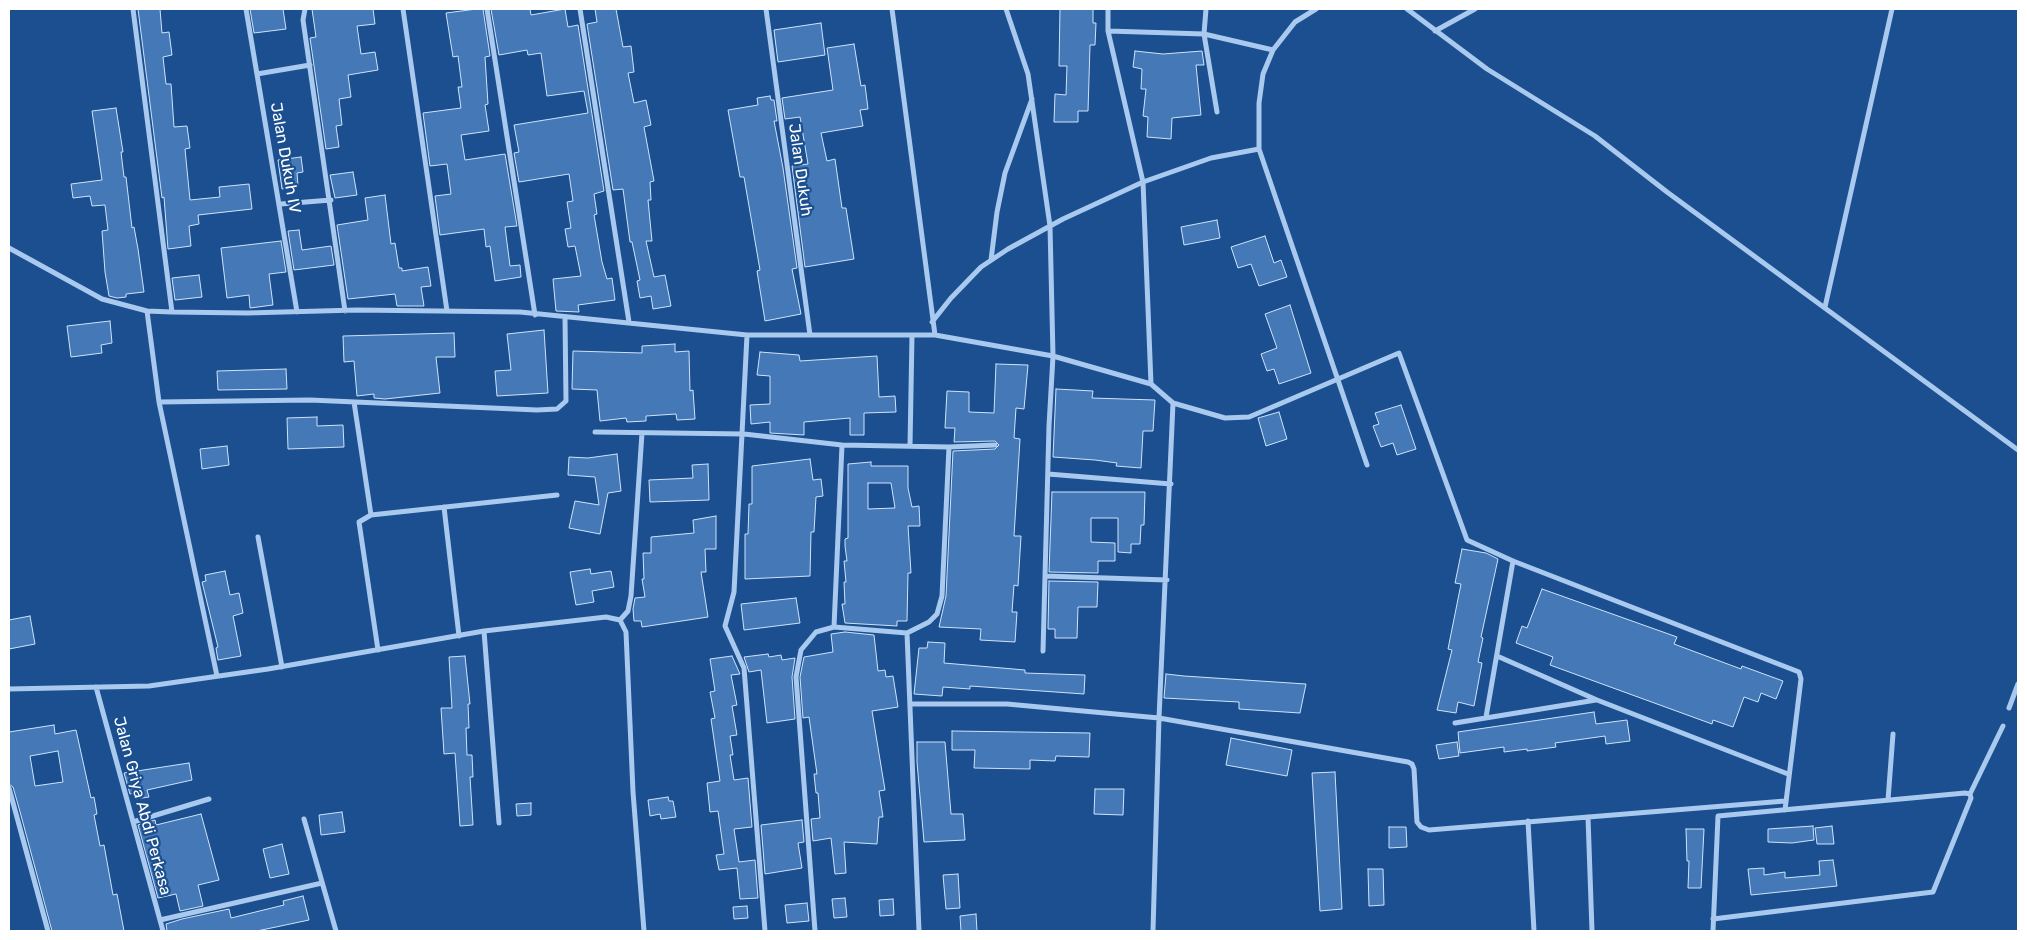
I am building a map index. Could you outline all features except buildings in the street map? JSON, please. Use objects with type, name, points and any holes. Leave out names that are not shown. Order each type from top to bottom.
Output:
[{"type":"street","points":[[132,9],[172,312]]},
{"type":"street","name":"Jalan Dukuh IV","points":[[246,9],[281,204],[297,312]]},
{"type":"street","points":[[305,9],[303,20],[331,200],[345,311]]},
{"type":"street","points":[[403,9],[447,311]]},
{"type":"street","points":[[487,9],[535,315]]},
{"type":"street","points":[[580,9],[628,322]]},
{"type":"street","name":"Jalan Dukuh","points":[[766,9],[810,335]]},
{"type":"street","points":[[892,9],[935,335]]},
{"type":"street","points":[[1006,9],[1028,74],[1050,226],[1053,356],[1043,651]]},
{"type":"street","points":[[1108,9],[1108,31],[1143,182],[1151,384]]},
{"type":"street","points":[[1206,9],[1204,34],[1217,112]]},
{"type":"street","points":[[1316,9],[1295,22],[1273,50],[1263,74],[1259,103],[1259,149],[1367,465]]},
{"type":"street","points":[[1407,9],[1487,69],[1595,136],[2018,450]]},
{"type":"street","points":[[1436,31],[1475,9]]},
{"type":"street","points":[[1825,307],[1892,9]]},
{"type":"street","points":[[1108,31],[1204,34],[1273,50]]},
{"type":"street","points":[[257,74],[310,65]]},
{"type":"street","points":[[991,260],[997,212],[1005,173],[1032,98]]},
{"type":"street","points":[[932,322],[951,298],[991,260],[1050,226],[1143,182],[1211,158],[1259,149]]},
{"type":"street","points":[[281,204],[331,200]]},
{"type":"street","points":[[9,248],[102,299],[147,311],[520,312],[565,318],[628,322],[747,334],[935,335],[1053,356],[1151,384],[1173,402],[1225,418],[1249,417],[1337,378],[1400,353],[1467,540],[1513,561],[1799,672],[1801,678],[1785,810]]},
{"type":"street","points":[[147,311],[159,402],[217,676]]},
{"type":"street","points":[[159,402],[310,400],[538,410],[557,409],[566,401],[565,318]]},
{"type":"street","points":[[747,334],[744,434],[734,592],[725,626],[744,668],[765,931]]},
{"type":"street","points":[[910,446],[912,335]]},
{"type":"street","points":[[354,402],[371,515]]},
{"type":"street","points":[[1153,931],[1159,718],[1167,580],[1173,402]]},
{"type":"street","points":[[595,432],[744,434],[842,445],[949,447],[995,445]]},
{"type":"street","points":[[620,620],[628,612],[633,578],[642,433]]},
{"type":"street","points":[[834,627],[842,445]]},
{"type":"street","points":[[815,931],[796,677],[801,650],[816,632],[834,627],[907,633],[929,622],[937,614],[942,596],[949,447]]},
{"type":"street","points":[[1048,474],[1171,484]]},
{"type":"street","points":[[378,650],[359,522],[371,515],[557,495]]},
{"type":"street","points":[[444,507],[459,636]]},
{"type":"street","points":[[258,537],[282,666]]},
{"type":"street","points":[[1486,717],[1513,561]]},
{"type":"street","points":[[1045,576],[1167,580]]},
{"type":"street","points":[[9,689],[149,686],[282,666],[484,631],[606,617],[620,620]]},
{"type":"street","points":[[620,620],[626,632],[633,792],[644,931]]},
{"type":"street","points":[[484,631],[500,823]]},
{"type":"street","points":[[907,633],[912,704],[919,931]]},
{"type":"street","points":[[1497,656],[1597,700],[1788,774]]},
{"type":"street","points":[[2009,708],[2018,684]]},
{"type":"street","name":"Jalan Griya Abdi Perkasa","points":[[96,687],[163,931]]},
{"type":"street","points":[[1455,723],[1597,700]]},
{"type":"street","points":[[912,704],[1007,704],[1159,718],[1408,762],[1412,764],[1414,769],[1417,822],[1421,827],[1429,830],[1785,801]]},
{"type":"street","points":[[1713,919],[1933,892],[1971,798],[1970,794],[2003,726]]},
{"type":"street","points":[[1888,800],[1893,734]]},
{"type":"street","points":[[9,788],[48,931]]},
{"type":"street","points":[[1712,931],[1718,816],[1970,794]]},
{"type":"street","points":[[133,822],[209,799]]},
{"type":"street","points":[[1588,817],[1592,931]]},
{"type":"street","points":[[304,818],[336,931]]},
{"type":"street","points":[[1528,821],[1534,931]]},
{"type":"street","points":[[160,920],[322,883]]}]
